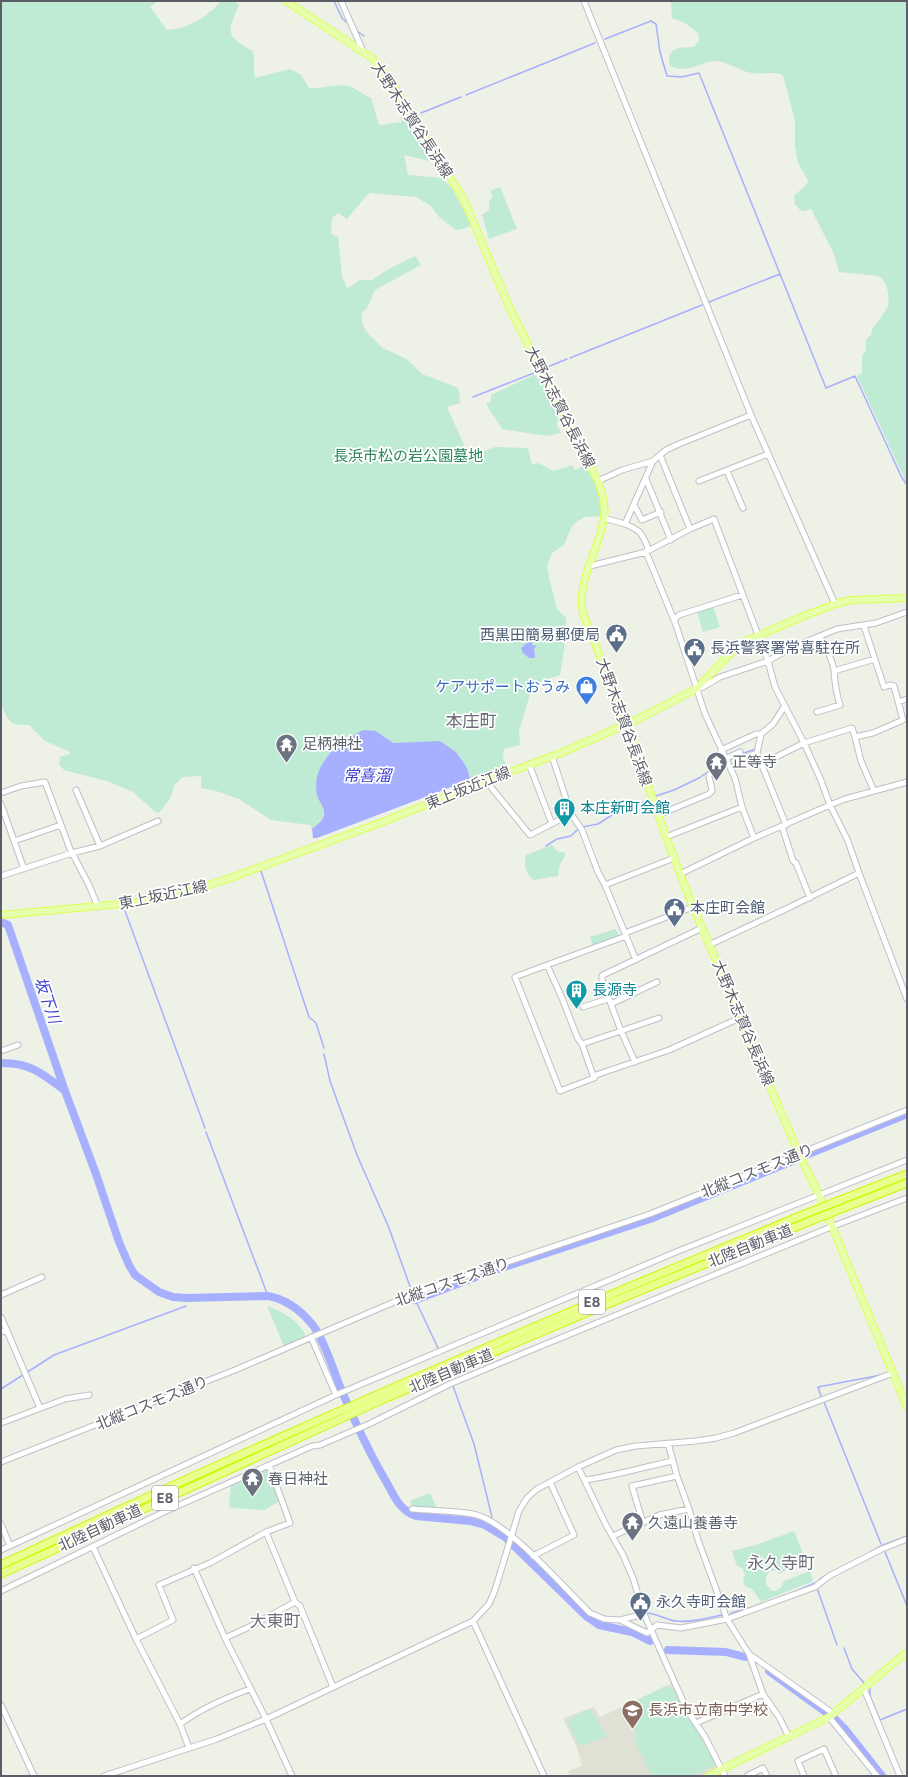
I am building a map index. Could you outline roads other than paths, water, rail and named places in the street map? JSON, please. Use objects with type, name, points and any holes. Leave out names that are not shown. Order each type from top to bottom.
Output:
[{"type":"highway","name":"北陸自動車道","points":[[1,1565],[380,1392],[636,1283],[907,1174]]},
{"type":"highway","name":"北陸自動車道","points":[[1,1574],[384,1399],[588,1312],[907,1183]]},
{"type":"main road","name":"大野木志賀谷長浜線","points":[[286,1],[363,51],[372,58],[390,80],[464,200],[510,309],[598,481],[604,497],[604,518],[581,597],[583,613],[627,725],[666,837],[693,907],[742,1017],[799,1154],[819,1195],[907,1407]]},
{"type":"main road","name":"東上坂近江線","points":[[1,916],[141,902],[208,886],[385,821],[627,725],[669,704],[696,688],[734,650],[757,635],[834,604],[871,599],[907,598]]},
{"type":"main road","points":[[708,1776],[832,1715],[907,1652]]},
{"type":"street","points":[[341,1],[363,51]]},
{"type":"street","points":[[584,1],[751,415],[834,604]]},
{"type":"street","points":[[625,524],[654,461],[660,455],[666,450],[679,444],[751,415]]},
{"type":"street","points":[[699,481],[768,454]]},
{"type":"street","points":[[660,455],[690,529]]},
{"type":"street","points":[[598,481],[622,470],[654,461]]},
{"type":"street","points":[[727,471],[743,508]]},
{"type":"street","points":[[646,479],[661,512],[671,540]]},
{"type":"street","points":[[634,505],[642,520],[661,512]]},
{"type":"street","points":[[604,518],[625,524],[640,531],[648,548],[646,552],[674,620],[705,714],[735,778],[742,807],[754,838]]},
{"type":"street","points":[[590,566],[646,552],[690,529],[714,519],[768,661],[775,687],[784,707],[805,743],[830,805],[848,841],[907,999]]},
{"type":"street","points":[[674,620],[679,615],[742,595]]},
{"type":"street","points":[[696,688],[703,687],[720,677],[768,661],[791,648],[820,636],[846,627],[864,626],[907,612]]},
{"type":"street","points":[[855,738],[901,722],[904,714],[898,702],[894,686],[884,686],[864,626]]},
{"type":"street","points":[[817,712],[840,705],[834,685],[834,671],[820,636]]},
{"type":"street","points":[[834,671],[875,659]]},
{"type":"street","points":[[714,671],[720,677]]},
{"type":"street","points":[[898,702],[907,699]]},
{"type":"street","points":[[721,750],[760,734],[773,724],[784,707]]},
{"type":"street","points":[[760,765],[805,743],[852,728],[861,761],[874,789]]},
{"type":"street","points":[[760,734],[756,753],[784,825],[793,861],[796,863],[810,898]]},
{"type":"street","points":[[658,814],[709,794],[712,791],[709,781],[710,775],[726,761],[740,752]]},
{"type":"street","points":[[743,758],[756,753]]},
{"type":"street","points":[[552,756],[571,814],[582,830],[598,872],[605,885],[636,960]]},
{"type":"street","points":[[529,764],[552,824]]},
{"type":"street","points":[[486,781],[530,836],[571,814]]},
{"type":"street","points":[[1,793],[21,786],[45,782],[72,853],[89,885],[98,907]]},
{"type":"street","points":[[680,874],[754,838],[830,805],[874,789],[907,782]]},
{"type":"street","points":[[76,790],[100,846]]},
{"type":"street","points":[[1,804],[24,869]]},
{"type":"street","points":[[666,837],[742,807]]},
{"type":"street","points":[[1,876],[72,853],[100,846],[158,821]]},
{"type":"street","points":[[14,841],[61,825]]},
{"type":"street","points":[[605,885],[674,858]]},
{"type":"street","points":[[709,944],[810,898],[859,873]]},
{"type":"street","points":[[693,907],[626,935],[515,977],[560,1091],[594,1078],[596,1075],[669,1050],[742,1017]]},
{"type":"street","points":[[636,1062],[608,999],[602,976],[702,928]]},
{"type":"street","points":[[547,965],[578,1039],[582,1044],[594,1078]]},
{"type":"street","points":[[611,1004],[657,982]]},
{"type":"street","points":[[583,1007],[608,999]]},
{"type":"street","points":[[582,1044],[658,1018]]},
{"type":"street","points":[[1,1051],[18,1045]]},
{"type":"street","name":"北縦コスモス通り","points":[[1,1462],[220,1376],[412,1294],[650,1214],[907,1110]]},
{"type":"street","points":[[1,1550],[337,1395],[676,1252],[907,1160]]},
{"type":"street","points":[[1,1591],[166,1511],[269,1465],[370,1424],[450,1384],[832,1226],[907,1198]]},
{"type":"street","points":[[1,1295],[42,1277]]},
{"type":"street","points":[[1,1317],[40,1408]]},
{"type":"street","points":[[1,1332],[7,1330]]},
{"type":"street","points":[[312,1337],[337,1395]]},
{"type":"street","points":[[104,1776],[218,1739],[266,1719],[473,1621],[488,1604],[495,1590],[510,1536],[519,1511],[527,1498],[537,1489],[578,1467],[616,1450],[636,1446],[696,1441],[734,1433],[893,1373]]},
{"type":"street","points":[[1,1423],[65,1399],[89,1395]]},
{"type":"street","points":[[668,1443],[698,1540],[727,1619],[749,1654],[763,1694],[779,1717],[789,1737]]},
{"type":"street","points":[[585,1480],[616,1475],[673,1461]]},
{"type":"street","points":[[136,1639],[173,1620],[159,1585],[210,1562],[266,1532],[290,1523],[269,1465]]},
{"type":"street","points":[[578,1467],[593,1500],[613,1536],[633,1578],[644,1614],[687,1710],[725,1776]]},
{"type":"street","points":[[643,1523],[632,1486],[677,1476]]},
{"type":"street","points":[[533,1556],[574,1535],[550,1482]]},
{"type":"street","points":[[412,1509],[474,1514],[496,1523],[533,1556],[590,1612],[604,1619],[620,1620],[644,1614]]},
{"type":"street","points":[[613,1536],[659,1515],[689,1509]]},
{"type":"street","points":[[1,1524],[10,1546]]},
{"type":"street","points":[[266,1532],[296,1602],[300,1606],[333,1687]]},
{"type":"street","points":[[620,1620],[647,1633],[657,1625],[681,1628],[727,1619],[816,1586],[829,1576],[882,1549],[907,1539]]},
{"type":"street","points":[[93,1547],[136,1639],[180,1724],[189,1748]]},
{"type":"street","points":[[194,1568],[225,1638],[266,1719],[292,1776]]},
{"type":"street","points":[[225,1638],[296,1602]]},
{"type":"street","points":[[473,1621],[544,1776]]},
{"type":"street","points":[[749,1654],[832,1715],[875,1776]]},
{"type":"street","points":[[866,1686],[900,1776]]},
{"type":"street","points":[[180,1724],[192,1715],[216,1702],[250,1689]]},
{"type":"street","points":[[696,1724],[763,1694]]},
{"type":"street","points":[[1,1705],[34,1776]]},
{"type":"street","points":[[804,1776],[798,1761],[824,1749],[836,1776]]},
{"type":"street","points":[[747,1776],[763,1768],[767,1776]]},
{"type":"water","points":[[528,642],[532,642],[532,645],[537,646],[534,648],[534,658],[529,658],[523,653],[521,648]]},
{"type":"water","name":"常喜溜","points":[[363,730],[376,731],[393,743],[440,741],[456,752],[468,770],[470,780],[317,838],[313,838],[312,829],[321,821],[324,815],[317,795],[316,784],[318,773],[322,764],[328,755],[344,741]]},
{"type":"waterway","points":[[334,1],[342,18],[346,22]]},
{"type":"waterway","points":[[605,39],[651,21],[656,24],[660,52],[667,76],[682,77],[699,73],[826,388],[855,376],[902,478],[907,485]]},
{"type":"waterway","points":[[357,31],[364,36]]},
{"type":"waterway","points":[[466,95],[595,43]]},
{"type":"waterway","points":[[421,113],[461,97]]},
{"type":"waterway","points":[[709,302],[780,274]]},
{"type":"waterway","points":[[570,358],[702,305]]},
{"type":"waterway","points":[[545,368],[567,359]]},
{"type":"waterway","points":[[473,397],[539,371]]},
{"type":"waterway","points":[[866,627],[874,626]]},
{"type":"waterway","points":[[741,754],[756,749]]},
{"type":"waterway","points":[[653,797],[674,790],[699,778],[726,760]]},
{"type":"waterway","points":[[582,827],[598,824],[612,815],[633,809],[650,798]]},
{"type":"waterway","points":[[546,846],[557,839],[571,836],[579,828]]},
{"type":"waterway","points":[[261,871],[309,1017],[316,1023],[324,1048]]},
{"type":"waterway","points":[[125,911],[205,1128]]},
{"type":"waterway","name":"坂下川","points":[[1,922],[8,925],[65,1091],[96,1174],[119,1242],[129,1265],[135,1275],[159,1292],[173,1297],[187,1298]]},
{"type":"waterway","points":[[324,1054],[330,1081],[357,1155],[389,1228],[412,1292]]},
{"type":"waterway","points":[[1,1063],[11,1063],[28,1067],[42,1074],[64,1090]]},
{"type":"waterway","points":[[806,1155],[907,1114]]},
{"type":"waterway","points":[[206,1132],[268,1296]]},
{"type":"waterway","points":[[492,1271],[650,1219],[795,1160]]},
{"type":"waterway","points":[[415,1300],[486,1273]]},
{"type":"waterway","points":[[413,1295],[438,1348]]},
{"type":"waterway","points":[[187,1298],[268,1296],[286,1302],[297,1310],[311,1323],[319,1335],[344,1397],[373,1459],[392,1493],[406,1511],[416,1516],[470,1521],[485,1525],[505,1537],[586,1616],[599,1625],[632,1632],[650,1641]]},
{"type":"waterway","points":[[1,1389],[54,1355],[186,1306]]},
{"type":"waterway","points":[[821,1396],[818,1387],[881,1375]]},
{"type":"waterway","points":[[453,1386],[474,1444],[492,1517]]},
{"type":"waterway","points":[[824,1402],[881,1544]]},
{"type":"waterway","points":[[883,1545],[907,1536]]},
{"type":"waterway","points":[[869,1553],[881,1546]]},
{"type":"waterway","points":[[885,1552],[907,1606]]},
{"type":"waterway","points":[[820,1579],[825,1576]]},
{"type":"waterway","points":[[787,1595],[815,1583],[816,1585]]},
{"type":"waterway","points":[[817,1588],[837,1645]]},
{"type":"waterway","points":[[731,1613],[754,1607]]},
{"type":"waterway","points":[[646,1613],[682,1621],[699,1620],[722,1615]]},
{"type":"waterway","points":[[844,1648],[852,1669],[865,1684]]},
{"type":"waterway","points":[[668,1650],[726,1652],[745,1657]]},
{"type":"waterway","points":[[769,1671],[834,1718],[844,1728],[882,1776]]},
{"type":"waterway","points":[[868,1686],[870,1688],[870,1696],[880,1720],[907,1709]]},
{"type":"place","name":"西黒田簡易郵便局","points":[[616,654]]},
{"type":"place","name":"長浜警察署常喜駐在所","points":[[695,668]]},
{"type":"place","name":"ケアサポートおうみ","points":[[586,706]]},
{"type":"place","name":"足柄神社","points":[[287,764]]},
{"type":"place","name":"正等寺","points":[[717,782]]},
{"type":"place","name":"本庄新町会館","points":[[564,828]]},
{"type":"place","name":"本庄町会館","points":[[674,928]]},
{"type":"place","name":"長源寺","points":[[576,1010]]},
{"type":"place","name":"春日神社","points":[[252,1498]]},
{"type":"place","name":"久遠山養善寺","points":[[633,1542]]},
{"type":"place","name":"永久寺町会館","points":[[640,1622]]},
{"type":"place","name":"長浜市立南中学校","points":[[633,1730]]},
{"type":"district","name":"本庄町","points":[[471,721]]},
{"type":"district","name":"永久寺町","points":[[781,1563]]},
{"type":"district","name":"大東町","points":[[275,1621]]},
{"type":"park label","name":"長浜市松の岩公園墓地","points":[[408,456]]}]
